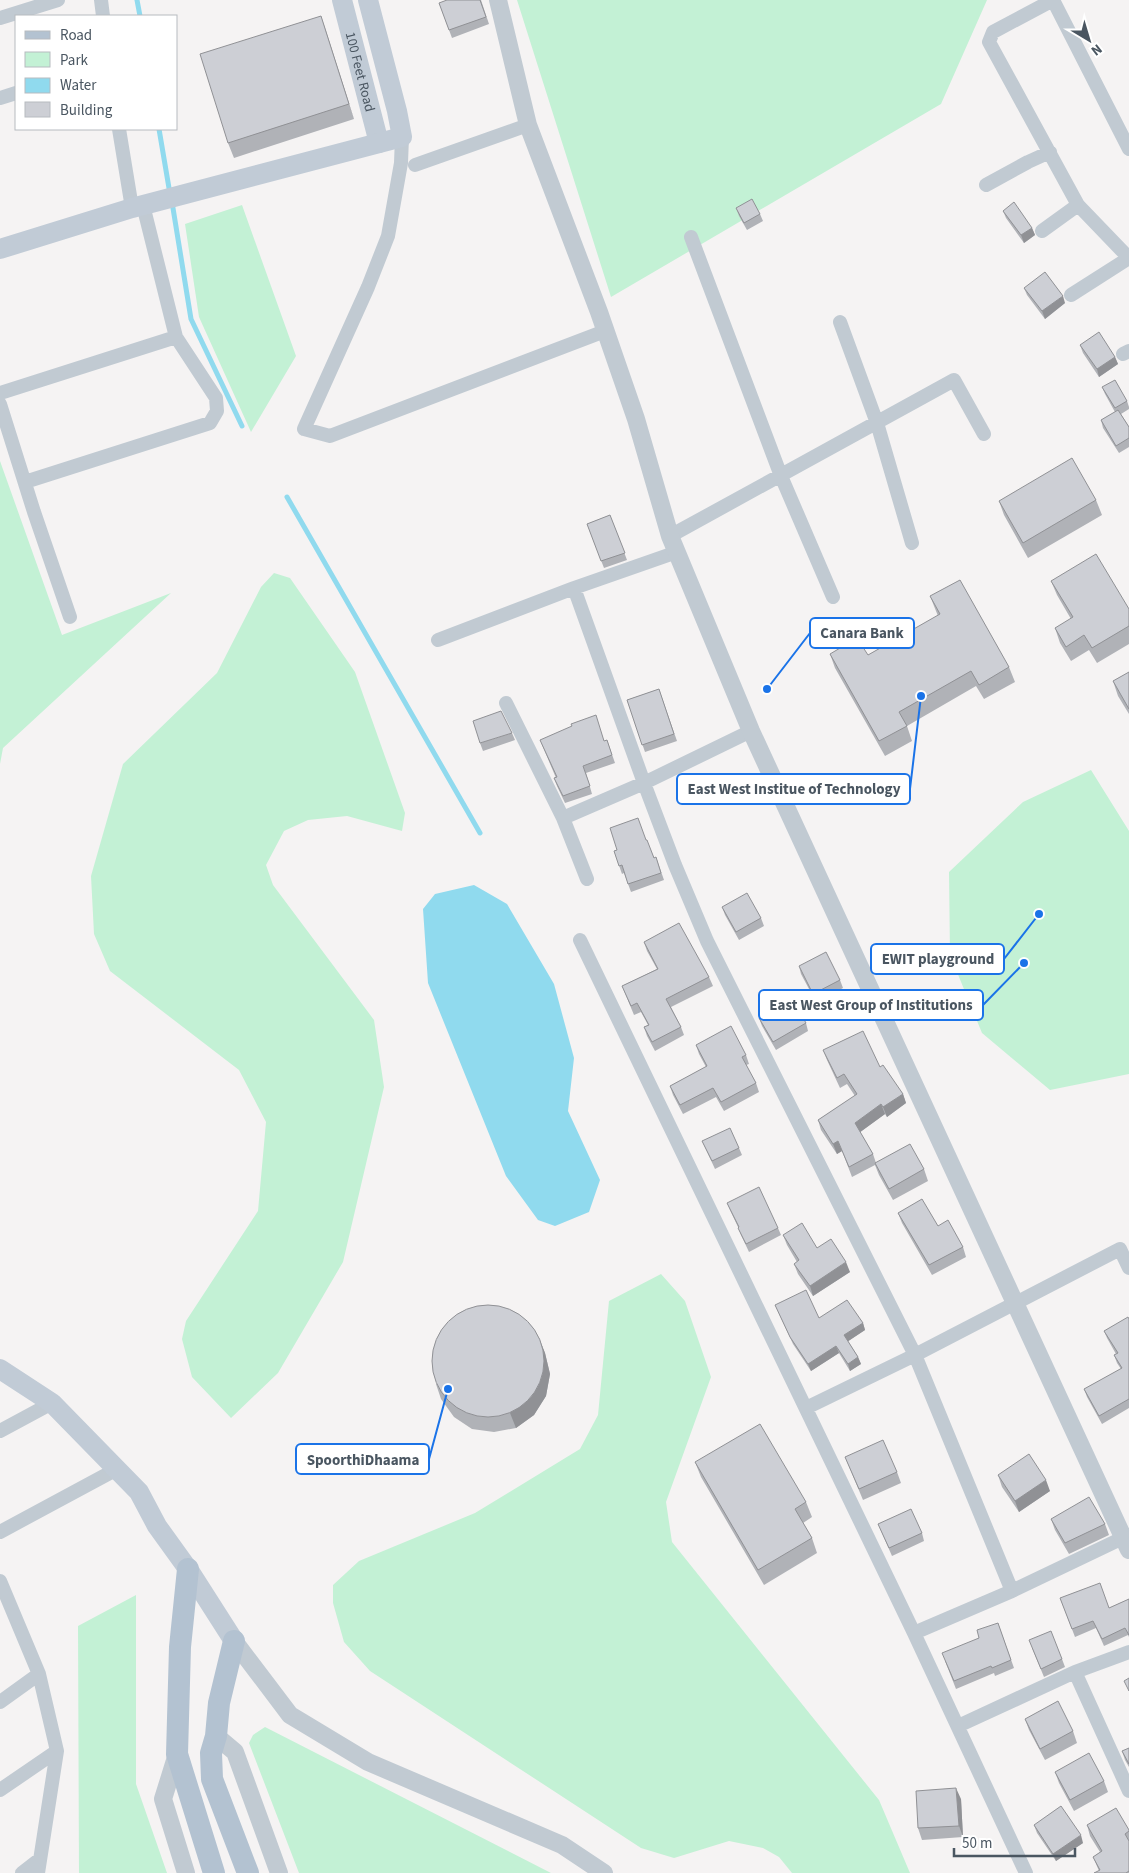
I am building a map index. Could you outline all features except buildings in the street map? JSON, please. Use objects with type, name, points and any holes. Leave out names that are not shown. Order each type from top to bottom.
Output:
[{"type":"main road","name":"100 Feet Road","points":[[342,0],[379,143]]},
{"type":"main road","name":"100 Feet Road","points":[[368,0],[402,137]]},
{"type":"main road","points":[[0,249],[138,207],[402,137]]},
{"type":"main road","points":[[0,1369],[52,1403],[140,1492],[157,1526],[188,1569],[234,1641],[219,1702],[216,1736],[211,1753],[212,1779],[248,1873]]},
{"type":"main road","points":[[188,1569],[180,1647],[177,1754],[214,1873]]},
{"type":"street","points":[[0,18],[58,0]]},
{"type":"street","points":[[101,0],[103,15]]},
{"type":"street","points":[[498,0],[528,125],[636,419],[674,544],[751,731],[1127,1541],[914,1633]]},
{"type":"street","points":[[1071,295],[1129,258],[1078,205],[989,42],[994,32],[1053,0],[1129,149]]},
{"type":"street","points":[[0,98],[15,93]]},
{"type":"street","points":[[415,165],[528,125]]},
{"type":"street","points":[[25,482],[210,423],[217,411],[216,398],[176,337],[138,207],[119,130]]},
{"type":"street","points":[[402,137],[401,163],[388,236],[368,287],[304,429],[330,436],[605,331]]},
{"type":"street","points":[[986,185],[1050,152]]},
{"type":"street","points":[[1042,231],[1078,205]]},
{"type":"street","points":[[691,237],[780,476],[833,596]]},
{"type":"street","points":[[840,322],[877,423],[912,543]]},
{"type":"street","points":[[0,393],[176,337]]},
{"type":"street","points":[[438,640],[574,588],[674,544],[780,476],[954,380],[984,434]]},
{"type":"street","points":[[0,404],[70,617]]},
{"type":"street","points":[[574,588],[644,783],[707,941],[915,1355],[1012,1591]]},
{"type":"street","points":[[506,703],[563,818],[587,879]]},
{"type":"street","points":[[563,818],[644,783],[751,731]]},
{"type":"street","points":[[580,940],[914,1633],[1026,1873]]},
{"type":"street","points":[[806,1408],[1016,1304],[1120,1249],[1129,1268]]},
{"type":"street","points":[[0,1431],[52,1403]]},
{"type":"street","points":[[0,1532],[117,1469]]},
{"type":"street","points":[[0,1581],[38,1674],[57,1752],[39,1866],[22,1873]]},
{"type":"street","points":[[234,1641],[290,1715],[368,1762],[562,1845],[604,1873]]},
{"type":"street","points":[[958,1726],[1075,1672],[1129,1652]]},
{"type":"street","points":[[1075,1672],[1129,1791]]},
{"type":"street","points":[[0,1702],[38,1674]]},
{"type":"street","points":[[216,1736],[235,1752],[279,1873]]},
{"type":"street","points":[[0,1790],[57,1752]]},
{"type":"street","points":[[177,1754],[163,1799],[186,1873]]},
{"type":"green space","points":[[517,0],[987,0],[941,104],[611,297]]},
{"type":"green space","points":[[242,205],[296,356],[251,432],[199,317],[185,224]]},
{"type":"green space","points":[[0,461],[62,635],[171,593],[3,748],[0,764]]},
{"type":"green space","points":[[274,573],[290,578],[355,672],[405,813],[402,831],[347,816],[308,820],[284,831],[266,865],[273,885],[374,1020],[384,1087],[343,1262],[278,1373],[231,1418],[192,1377],[182,1339],[186,1321],[258,1211],[266,1122],[239,1070],[110,971],[94,934],[91,876],[123,764],[217,673],[261,587]]},
{"type":"green space","points":[[1091,770],[1129,831],[1129,1074],[1050,1090],[982,1033],[950,955],[949,872],[1023,802]]},
{"type":"green space","points":[[661,1274],[685,1301],[711,1377],[666,1502],[672,1542],[879,1800],[910,1873],[792,1873],[779,1857],[763,1848],[729,1841],[674,1858],[641,1848],[370,1671],[344,1642],[333,1603],[333,1585],[359,1561],[475,1513],[580,1449],[598,1415],[609,1301]]},
{"type":"green space","points":[[136,1595],[136,1784],[167,1873],[79,1873],[78,1626]]},
{"type":"green space","points":[[265,1727],[551,1873],[299,1873],[249,1743],[253,1735]]},
{"type":"water","points":[[474,885],[507,904],[554,984],[574,1058],[568,1111],[600,1180],[589,1212],[555,1226],[538,1220],[506,1176],[428,983],[423,909],[435,894]]},
{"type":"waterway","points":[[137,0],[140,15]]},
{"type":"waterway","points":[[159,130],[170,194]]},
{"type":"waterway","points":[[172,202],[191,319],[242,426]]},
{"type":"waterway","points":[[287,497],[480,833]]},
{"type":"place","name":"Canara Bank","points":[[767,689]]},
{"type":"place","name":"East West Institue of Technology","points":[[921,696]]},
{"type":"place","name":"EWIT playground","points":[[1039,914]]},
{"type":"place","name":"East West Group of Institutions","points":[[1024,963]]},
{"type":"place","name":"SpoorthiDhaama","points":[[448,1389]]}]
